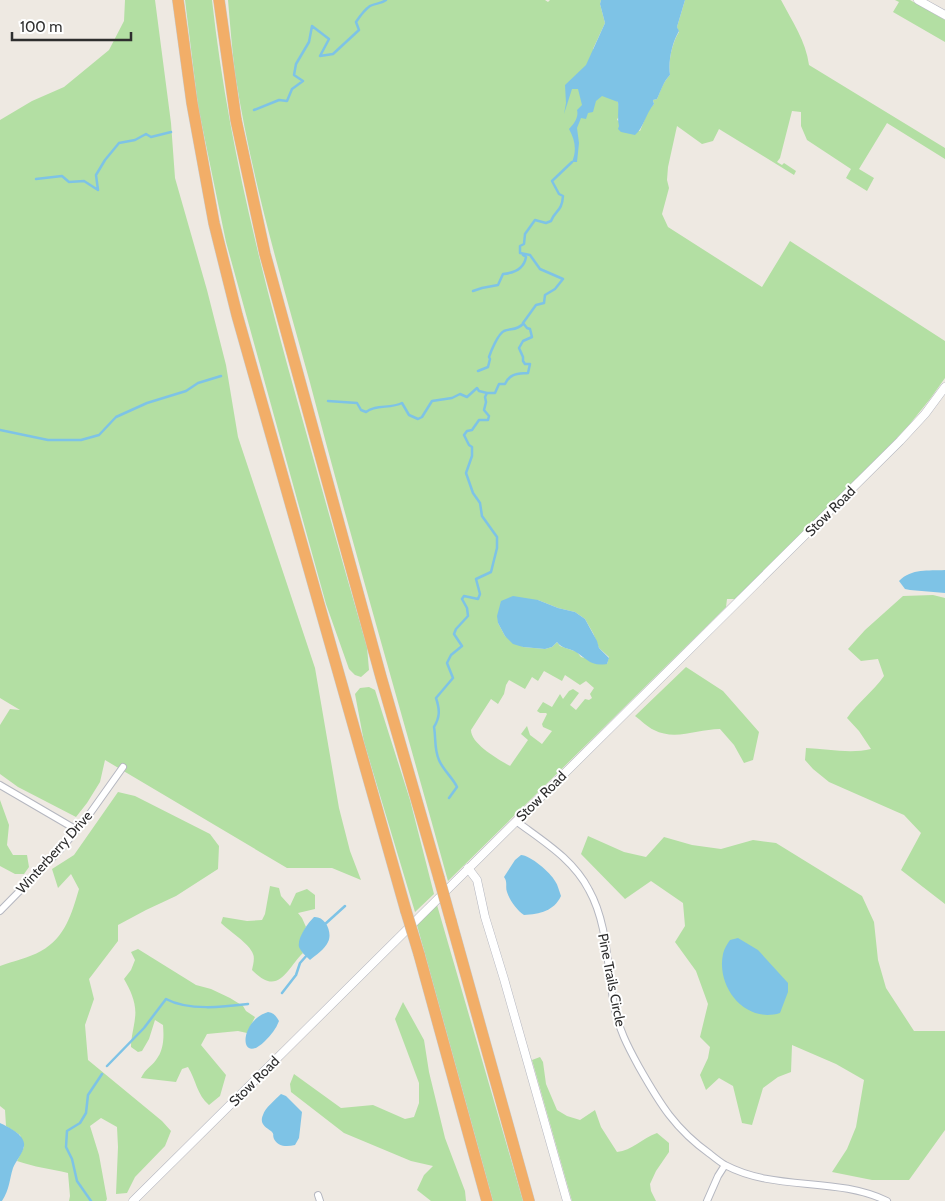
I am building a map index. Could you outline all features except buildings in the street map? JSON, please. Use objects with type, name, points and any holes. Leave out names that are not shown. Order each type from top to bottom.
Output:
[{"type":"highway","points":[[178,0],[192,103],[214,223],[240,324],[419,954],[487,1201]]},
{"type":"highway","points":[[219,0],[236,120],[265,254],[376,658],[529,1201]]},
{"type":"street","points":[[918,0],[945,15]]},
{"type":"street","name":"Stow Road","points":[[133,1201],[902,440],[945,387]]},
{"type":"street","name":"Winterberry Drive","points":[[0,911],[77,830],[122,767]]},
{"type":"street","points":[[0,784],[77,830]]},
{"type":"street","name":"Pine Trails Circle","points":[[516,821],[564,856],[578,872],[590,891],[604,935],[614,1006],[624,1039],[655,1096],[691,1141],[725,1165],[750,1174],[777,1181],[836,1186],[865,1192],[887,1201]]},
{"type":"street","points":[[468,868],[477,880],[485,917],[567,1201]]},
{"type":"street","points":[[707,1201],[725,1165]]},
{"type":"green space","points":[[125,0],[155,0],[171,123],[175,178],[226,365],[238,437],[315,668],[339,808],[350,851],[361,880],[332,868],[287,868],[105,760],[100,782],[76,817],[18,787],[0,774],[0,725],[10,709],[20,710],[0,698],[0,120],[32,101],[64,87],[109,50],[124,21]]},
{"type":"green space","points":[[185,0],[212,0],[226,101],[246,202],[270,301],[367,647],[369,670],[361,677],[355,675],[349,669],[326,604],[226,242],[198,106]]},
{"type":"green space","points":[[228,0],[545,0],[548,2],[550,0],[601,0],[600,4],[605,23],[593,49],[614,99],[618,102],[620,113],[617,120],[640,131],[648,111],[654,104],[653,100],[657,99],[670,75],[671,52],[679,32],[677,27],[685,0],[781,0],[802,39],[809,65],[945,148],[945,159],[887,123],[859,169],[874,178],[867,191],[846,178],[851,169],[807,140],[801,126],[801,112],[792,111],[780,158],[777,162],[782,165],[784,163],[796,171],[794,175],[719,129],[713,141],[702,144],[677,126],[668,167],[667,180],[669,188],[662,214],[668,227],[762,287],[790,241],[945,341],[945,378],[909,425],[877,459],[735,599],[727,599],[726,607],[448,881],[343,505],[258,189],[235,73]],"holes":[[[538,600],[575,612],[585,619],[599,648],[609,657],[607,664],[581,657],[577,652],[560,646],[557,642],[552,647],[545,649],[523,647],[505,636],[498,623]],[[544,671],[562,681],[565,675],[580,685],[586,681],[594,688],[590,694],[592,698],[589,700],[585,699],[576,710],[570,705],[579,693],[573,689],[563,699],[560,694],[552,707],[543,702],[537,711],[547,714],[542,724],[543,727],[552,731],[542,744],[530,735],[527,726],[521,734],[528,740],[510,766],[480,746],[475,741],[471,730],[491,699],[498,704],[509,680],[525,689],[532,677],[538,681]]]},
{"type":"green space","points":[[895,0],[910,0],[945,20],[945,42],[893,12],[899,2]]},
{"type":"green space","points":[[933,595],[945,598],[945,904],[901,870],[921,833],[904,815],[829,782],[805,760],[806,748],[847,751],[871,749],[859,731],[847,718],[884,676],[878,659],[861,661],[848,649],[865,630],[903,596]]},
{"type":"green space","points":[[686,667],[723,691],[759,732],[753,760],[744,763],[734,745],[720,729],[678,735],[662,733],[651,729],[635,716]]},
{"type":"green space","points":[[369,687],[375,690],[410,800],[434,894],[415,912],[364,742],[355,694],[360,688]]},
{"type":"green space","points":[[118,792],[135,796],[210,834],[219,846],[218,869],[176,896],[118,925],[118,941],[89,979],[94,999],[85,1025],[88,1060],[162,1121],[171,1131],[165,1146],[135,1177],[127,1193],[116,1194],[117,1127],[101,1118],[90,1126],[99,1155],[107,1199],[106,1201],[69,1201],[68,1173],[17,1161],[24,1147],[20,1135],[6,1126],[5,1110],[0,1106],[0,966],[41,951],[49,946],[62,932],[70,916],[79,889],[71,874],[58,888],[52,869],[74,855]]},
{"type":"green space","points":[[0,800],[9,825],[7,845],[13,855],[27,855],[29,867],[24,874],[15,874],[0,866]]},
{"type":"green space","points":[[588,836],[624,852],[646,857],[664,837],[692,845],[721,849],[753,840],[776,843],[862,896],[874,922],[878,960],[886,988],[914,1031],[945,1031],[945,1130],[909,1180],[872,1180],[832,1172],[847,1149],[856,1127],[864,1080],[836,1064],[792,1045],[791,1072],[778,1077],[763,1088],[752,1125],[742,1123],[733,1086],[719,1078],[706,1090],[700,1075],[708,1058],[710,1047],[700,1037],[708,1004],[696,971],[675,942],[685,926],[683,903],[651,881],[625,899],[581,854]]},
{"type":"green space","points":[[270,886],[279,888],[281,896],[290,906],[296,893],[307,889],[315,895],[315,909],[298,913],[306,927],[300,943],[303,953],[282,978],[276,981],[261,978],[252,970],[254,956],[251,950],[221,923],[223,917],[247,921],[262,920],[265,914]]},
{"type":"green space","points":[[437,905],[523,1201],[493,1201],[417,925]]},
{"type":"green space","points":[[138,949],[196,985],[211,989],[230,998],[255,1017],[247,1033],[238,1031],[207,1034],[201,1045],[226,1075],[220,1096],[209,1105],[199,1092],[188,1067],[182,1069],[176,1082],[141,1078],[159,1056],[163,1043],[163,1025],[155,1020],[149,1039],[142,1051],[138,1052],[131,1047],[135,1008],[131,993],[124,979],[131,970],[135,960],[131,952]]},
{"type":"green space","points":[[403,1002],[424,1040],[429,1072],[445,1138],[465,1191],[466,1201],[431,1201],[417,1190],[424,1175],[433,1166],[411,1161],[344,1133],[291,1092],[290,1084],[294,1074],[341,1108],[373,1105],[405,1119],[414,1117],[419,1103],[419,1083],[395,1019]]},
{"type":"green space","points":[[540,1057],[543,1062],[546,1084],[557,1110],[567,1116],[580,1120],[595,1110],[601,1127],[617,1152],[627,1149],[657,1133],[669,1143],[669,1152],[650,1184],[656,1201],[572,1201],[532,1060]]},
{"type":"water","points":[[601,0],[685,0],[677,27],[679,31],[671,52],[670,75],[657,99],[653,100],[654,104],[640,129],[635,135],[621,132],[618,129],[618,102],[602,96],[596,101],[593,112],[588,113],[586,119],[581,118],[577,128],[579,143],[577,162],[572,162],[575,145],[569,129],[576,120],[577,110],[582,105],[578,89],[572,89],[564,114],[566,103],[565,85],[586,65],[605,23],[600,4]]},
{"type":"water","points":[[945,570],[945,593],[905,589],[899,581],[915,572]]},
{"type":"water","points":[[513,596],[538,600],[575,612],[585,619],[599,648],[609,658],[607,664],[593,663],[574,651],[560,646],[557,642],[552,647],[545,649],[513,644],[505,636],[498,623],[497,616],[501,601]]},
{"type":"water","points":[[521,855],[530,858],[540,865],[557,884],[561,896],[555,905],[546,911],[524,915],[514,905],[508,895],[504,877],[515,860]]},
{"type":"water","points":[[314,917],[318,917],[325,922],[329,929],[329,938],[325,947],[310,960],[301,951],[299,943],[304,931]]},
{"type":"water","points":[[738,938],[758,950],[788,983],[788,992],[780,1013],[767,1015],[755,1013],[745,1008],[729,990],[724,979],[723,954],[730,940]]},
{"type":"water","points":[[268,1012],[276,1016],[279,1021],[278,1024],[265,1041],[256,1048],[250,1049],[247,1046],[247,1032],[251,1024],[258,1017]]},
{"type":"water","points":[[281,1094],[286,1096],[302,1112],[299,1138],[295,1145],[286,1146],[278,1144],[272,1132],[262,1123],[264,1112]]},
{"type":"water","points":[[0,1123],[12,1129],[24,1142],[2,1201],[0,1201]]},
{"type":"waterway","points":[[254,110],[279,100],[287,101],[292,89],[303,81],[294,75],[296,64],[309,42],[312,26],[329,39],[320,56],[333,54],[359,30],[356,22],[366,9],[386,0]]},
{"type":"waterway","points":[[36,179],[62,176],[69,182],[84,181],[98,190],[96,175],[119,143],[135,140],[146,134],[151,137],[171,132]]},
{"type":"waterway","points":[[449,798],[457,787],[441,764],[436,752],[434,727],[439,713],[436,698],[453,678],[447,663],[451,655],[462,646],[454,634],[468,616],[467,608],[462,599],[464,596],[478,599],[480,594],[476,579],[491,572],[497,548],[497,537],[482,516],[480,503],[473,493],[466,473],[472,456],[472,447],[464,435],[467,431],[472,430],[479,420],[488,420],[489,416],[484,410],[487,393],[495,393],[499,384],[505,384],[512,376],[528,373],[530,364],[525,364],[519,348],[523,341],[532,337],[530,329],[523,323],[536,305],[544,303],[545,295],[555,289],[563,279],[540,269],[530,255],[520,253],[520,246],[524,244],[525,234],[535,220],[546,223],[551,221],[560,208],[563,196],[559,194],[552,181],[572,162]]},
{"type":"waterway","points":[[473,291],[498,285],[503,274],[511,273],[523,265],[526,257],[523,255]]},
{"type":"waterway","points":[[478,371],[488,367],[491,351],[502,333],[518,328],[523,324]]},
{"type":"waterway","points":[[0,430],[48,440],[81,440],[99,435],[116,417],[147,403],[186,391],[198,383],[221,376]]},
{"type":"waterway","points":[[328,401],[357,403],[361,410],[366,412],[374,408],[402,403],[409,415],[418,419],[422,417],[432,401],[452,398],[460,394],[467,397],[477,388],[479,391],[487,393]]},
{"type":"waterway","points":[[324,925],[345,906]]},
{"type":"waterway","points":[[282,993],[296,975],[300,963],[308,954]]},
{"type":"waterway","points":[[107,1066],[144,1028],[166,999],[195,1007],[248,1004]]},
{"type":"waterway","points":[[91,1201],[77,1181],[72,1159],[66,1147],[67,1131],[80,1123],[86,1113],[88,1095],[102,1074]]}]
